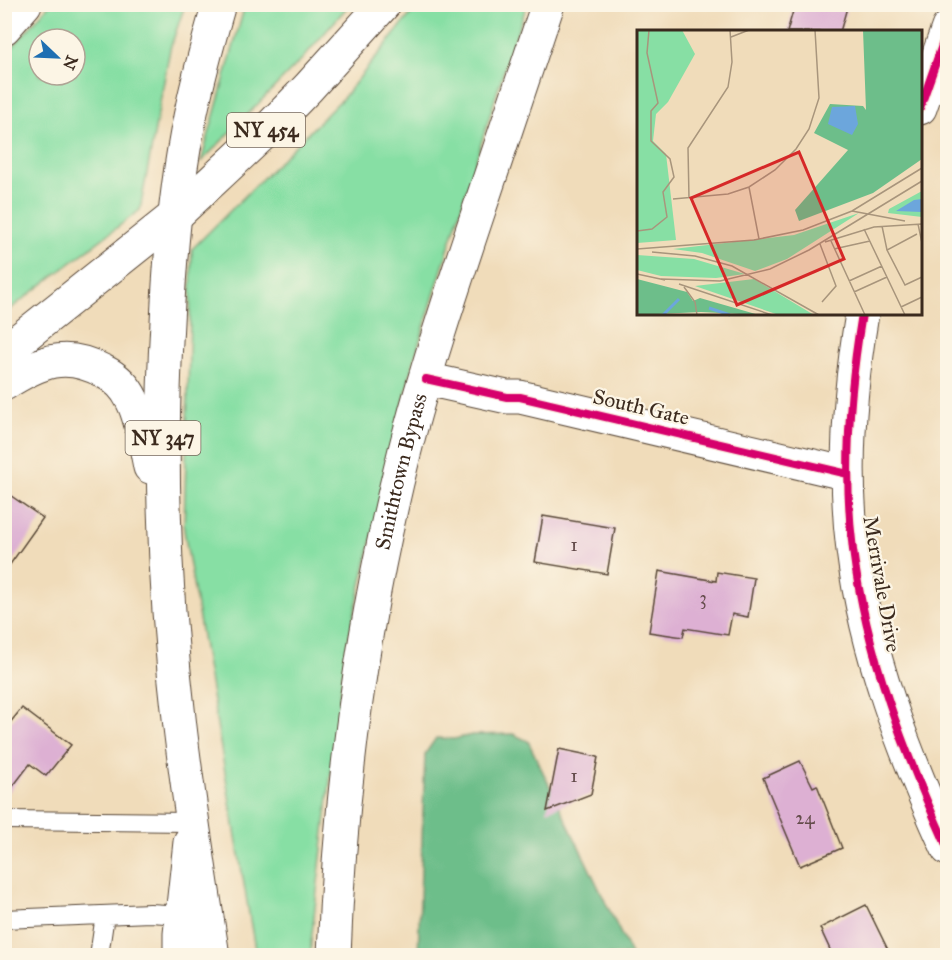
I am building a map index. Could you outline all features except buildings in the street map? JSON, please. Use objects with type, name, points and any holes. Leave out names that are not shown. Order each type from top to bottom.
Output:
[{"type":"main road","points":[[4,28],[25,4]]},
{"type":"main road","name":"NY 347","points":[[213,956],[192,822],[173,662],[165,538],[163,434],[164,368],[171,254],[182,165],[190,117],[219,4]]},
{"type":"main road","name":"NY 454","points":[[4,352],[176,215],[300,96],[384,4]]},
{"type":"main road","name":"Smithtown Bypass","points":[[334,956],[339,849],[351,736],[368,624],[399,476],[450,298],[548,4]]},
{"type":"main road","points":[[922,105],[948,27]]},
{"type":"main road","name":"Merrivale Drive","points":[[862,315],[849,419],[848,474],[853,550],[867,627],[896,727],[948,849]]},
{"type":"main road","points":[[4,384],[31,368],[47,362],[65,360],[82,361],[113,376],[133,400],[142,430],[165,538]]},
{"type":"main road","name":"South Gate","points":[[426,379],[507,397],[532,400],[848,474]]},
{"type":"main road","points":[[180,956],[180,934],[192,822]]},
{"type":"lane","points":[[4,820],[192,822]]},
{"type":"lane","points":[[4,919],[150,913],[182,915]]},
{"type":"lane","points":[[99,956],[105,915]]},
{"type":"green space","points":[[50,4],[185,5],[170,49],[140,210],[5,313],[5,56],[27,31],[27,87],[87,87],[87,27],[30,27]]},
{"type":"green space","points":[[245,5],[349,5],[303,58],[201,162]]},
{"type":"green space","points":[[418,5],[527,5],[508,57],[412,366],[345,654],[311,955],[256,955],[184,530],[192,249],[344,97]]},
{"type":"green space","points":[[513,734],[528,741],[631,955],[418,956],[425,754],[436,738],[454,739],[472,735]]},
{"type":"cycle path","points":[[922,102],[948,28]]},
{"type":"cycle path","points":[[862,315],[851,402],[848,461],[850,520],[859,589],[867,627],[889,703],[902,740],[948,849]]},
{"type":"cycle path","points":[[426,379],[507,397],[520,397],[848,474]]}]
